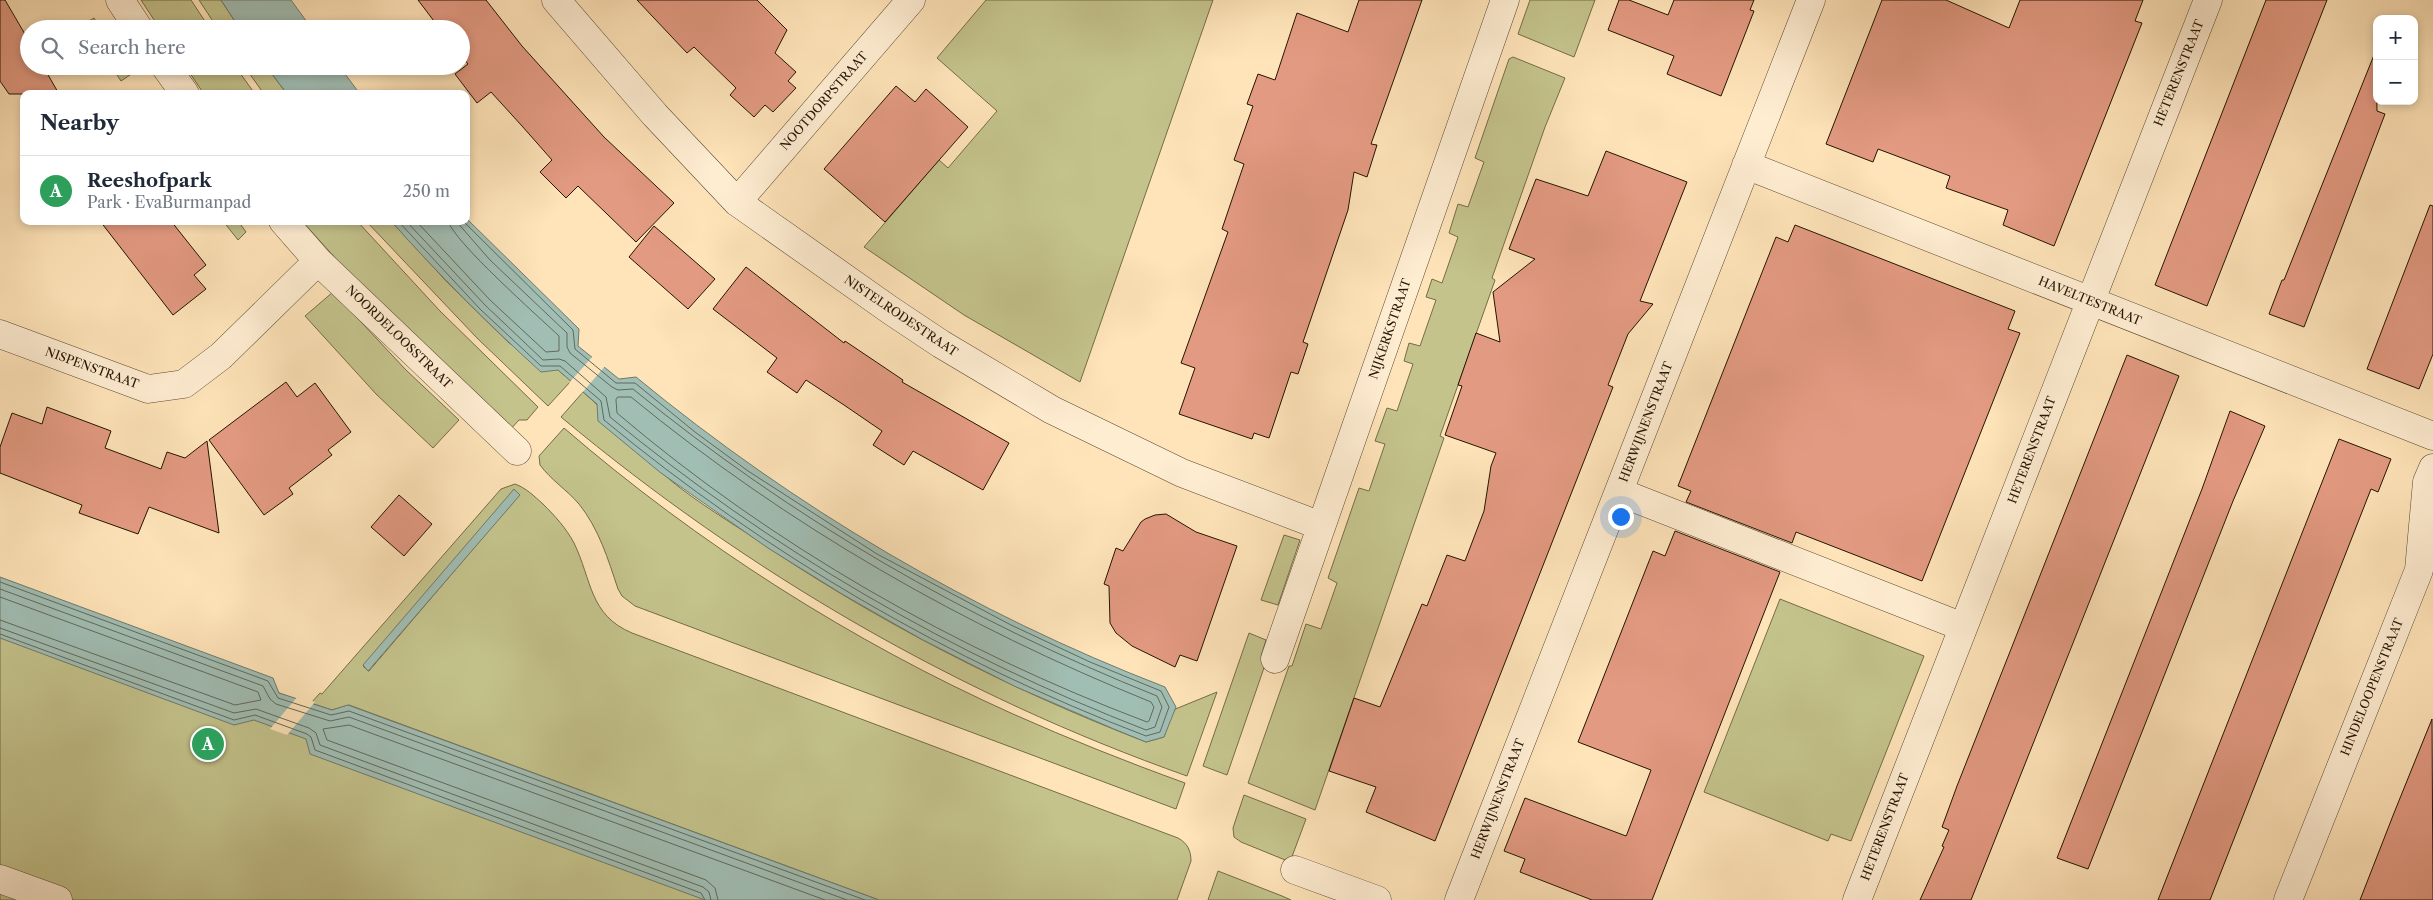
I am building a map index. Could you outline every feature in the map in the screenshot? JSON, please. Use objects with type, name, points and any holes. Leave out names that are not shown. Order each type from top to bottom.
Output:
[{"type":"street","points":[[120,0],[133,20]]},
{"type":"street","name":"NISTELRODESTRAAT","points":[[556,0],[655,115],[737,202],[941,344],[1052,410],[1182,473],[1321,526]]},
{"type":"street","name":"NOOTDORPSTRAAT","points":[[737,202],[911,0]]},
{"type":"street","name":"NIJKERKSTRAAT","points":[[1275,659],[1505,0]]},
{"type":"street","name":"HERWIJNENSTRAAT","points":[[1459,900],[1811,0]]},
{"type":"street","name":"HETERENSTRAAT","points":[[1857,900],[2089,300],[2208,0]]},
{"type":"street","points":[[171,75],[182,90]]},
{"type":"street","name":"HAVELTESTRAAT","points":[[1746,165],[2433,436]]},
{"type":"street","name":"NOORDELOOSSTRAAT","points":[[287,225],[318,260],[517,451]]},
{"type":"street","name":"NISPENSTRAAT","points":[[0,334],[148,389],[184,384],[221,356],[318,260]]},
{"type":"street","name":"HINDELOOPENSTRAAT","points":[[2288,900],[2419,570],[2427,482],[2433,468]]},
{"type":"street","points":[[1619,492],[1963,627]]},
{"type":"street","points":[[1295,870],[1377,900]]},
{"type":"street","points":[[0,879],[58,900]]},
{"type":"shaded area","points":[[141,0],[191,0],[204,20],[154,20]]},
{"type":"shaded area","points":[[199,0],[221,0],[234,20],[212,20]]},
{"type":"shaded area","points":[[986,0],[1213,0],[1080,382],[964,315],[864,247],[939,160],[948,168],[997,111],[937,58]]},
{"type":"shaded area","points":[[1530,0],[1595,0],[1574,57],[1518,34]]},
{"type":"shaded area","points":[[1513,57],[1565,78],[1545,127],[1492,278],[1495,280],[1440,436],[1444,438],[1315,810],[1248,783],[1289,666],[1292,666],[1306,624],[1321,629],[1337,583],[1328,578],[1359,488],[1369,491],[1385,444],[1375,441],[1387,408],[1397,411],[1413,364],[1404,361],[1409,343],[1420,346],[1436,300],[1426,297],[1432,279],[1442,283],[1458,237],[1449,233],[1458,204],[1468,207],[1484,162],[1475,158],[1509,59]]},
{"type":"shaded area","points":[[117,75],[130,75],[121,81]]},
{"type":"shaded area","points":[[191,75],[241,75],[252,90],[201,90]]},
{"type":"shaded area","points":[[250,75],[273,75],[284,90],[261,90]]},
{"type":"shaded area","points":[[226,225],[241,225],[246,232],[238,240]]},
{"type":"shaded area","points":[[306,225],[361,225],[440,311],[538,407],[527,420],[519,420],[508,432],[382,310]]},
{"type":"shaded area","points":[[370,225],[395,225],[447,282],[509,343],[558,370],[571,381],[548,406],[477,338]]},
{"type":"shaded area","points":[[333,292],[406,370],[459,420],[433,448],[376,394],[305,316]]},
{"type":"shaded area","points":[[583,392],[604,411],[651,464],[682,490],[843,595],[941,650],[991,675],[1042,699],[1146,742],[1164,737],[1173,710],[1217,692],[1187,776],[1102,744],[1019,708],[938,668],[858,625],[781,578],[706,528],[632,474],[561,417]]},
{"type":"shaded area","points":[[564,428],[668,511],[722,550],[835,622],[953,686],[1013,714],[1098,750],[1185,783],[1176,809],[635,606],[622,596],[618,589],[602,545],[586,514],[579,504],[540,465],[539,456]]},
{"type":"shaded area","points":[[515,484],[519,486],[533,495],[556,518],[574,543],[599,606],[607,617],[618,625],[632,633],[1178,838],[1188,847],[1191,861],[1177,900],[879,900],[349,705],[332,710],[311,703],[320,693],[322,694],[501,489]],"holes":[[[519,495],[369,671],[363,666]]]},
{"type":"shaded area","points":[[1284,535],[1300,540],[1278,605],[1261,600]]},
{"type":"shaded area","points":[[0,588],[830,900],[0,900]]},
{"type":"shaded area","points":[[1780,599],[1924,656],[1851,841],[1831,834],[1828,841],[1704,792]]},
{"type":"shaded area","points":[[1249,633],[1266,640],[1261,656],[1267,659],[1227,775],[1203,766]]},
{"type":"shaded area","points":[[1244,795],[1306,819],[1290,862],[1241,842],[1234,837],[1233,828]]},
{"type":"shaded area","points":[[1218,871],[1282,896],[1291,900],[1208,900]]},
{"type":"water","points":[[221,0],[291,0],[305,20],[234,20]]},
{"type":"water","points":[[273,75],[346,75],[357,90],[284,90]]},
{"type":"water","points":[[470,222],[579,329],[578,346],[619,379],[636,377],[697,425],[823,513],[955,591],[1024,626],[1094,658],[1165,687],[1176,707],[1164,737],[1146,742],[1014,686],[923,640],[842,594],[768,548],[661,473],[598,421],[597,404],[558,370],[541,372],[483,317],[395,225],[470,225]]},
{"type":"water","points":[[514,489],[520,495],[368,671],[363,665]]},
{"type":"water","points":[[0,577],[273,678],[279,693],[332,710],[348,705],[879,900],[705,900],[310,754],[306,739],[254,720],[234,725],[0,638]]},
{"type":"pier","points":[[594,355],[606,365],[581,394],[569,383]]},
{"type":"pier","points":[[298,696],[315,702],[287,735],[270,729]]},
{"type":"building","points":[[0,0],[5,0],[20,26],[20,75],[48,75],[57,90],[20,90],[20,94],[9,94],[0,81]]},
{"type":"building","points":[[418,0],[486,0],[522,46],[604,137],[674,203],[636,242],[578,186],[566,198],[540,172],[552,160],[522,126],[491,92],[477,103],[470,94],[470,90],[467,90],[456,75],[470,75],[470,20],[433,20]]},
{"type":"building","points":[[637,0],[757,0],[787,30],[775,53],[796,72],[788,81],[796,88],[773,112],[765,105],[754,117],[730,95],[736,88],[694,47],[687,53]]},
{"type":"building","points":[[1359,0],[1422,0],[1371,144],[1377,145],[1367,177],[1354,172],[1348,210],[1303,342],[1308,344],[1298,374],[1291,372],[1269,438],[1254,433],[1252,439],[1179,414],[1195,368],[1181,363],[1228,232],[1222,229],[1244,164],[1234,160],[1253,106],[1247,104],[1258,74],[1275,80],[1297,13],[1348,32]]},
{"type":"building","points":[[1619,0],[1629,0],[1668,15],[1674,0],[1754,0],[1750,10],[1754,11],[1721,96],[1667,74],[1674,56],[1608,30]]},
{"type":"building","points":[[1882,0],[1946,0],[2009,28],[2020,0],[2143,0],[2135,21],[2142,23],[2054,246],[2003,225],[2008,210],[1946,188],[1950,176],[1878,149],[1873,162],[1826,144]]},
{"type":"building","points":[[2266,0],[2327,0],[2207,306],[2155,285]]},
{"type":"building","points":[[2373,58],[2373,105],[2377,105],[2377,111],[2385,114],[2304,327],[2269,314],[2282,280],[2284,280]]},
{"type":"building","points":[[896,86],[915,102],[926,89],[968,127],[885,222],[824,169]]},
{"type":"building","points":[[1606,151],[1687,182],[1640,301],[1653,304],[1628,334],[1608,385],[1613,387],[1435,841],[1366,812],[1376,787],[1329,771],[1354,698],[1380,707],[1422,604],[1427,606],[1447,555],[1465,561],[1484,511],[1491,466],[1496,453],[1445,435],[1462,386],[1458,385],[1476,333],[1500,342],[1493,292],[1535,259],[1509,249],[1536,179],[1588,196]]},
{"type":"building","points":[[2430,205],[2433,206],[2433,354],[2419,389],[2367,369]]},
{"type":"building","points":[[103,225],[174,225],[206,265],[194,275],[206,289],[173,315]]},
{"type":"building","points":[[1795,225],[2015,311],[2008,329],[2020,333],[1922,581],[1796,532],[1792,543],[1686,502],[1691,491],[1678,486],[1776,237],[1788,242]]},
{"type":"building","points":[[654,226],[715,279],[688,309],[629,257]]},
{"type":"building","points":[[746,267],[844,343],[845,341],[903,380],[902,382],[1009,443],[983,490],[913,451],[904,465],[873,445],[882,431],[844,405],[806,380],[797,393],[767,372],[777,358],[713,309]]},
{"type":"building","points":[[2127,355],[2179,376],[1971,900],[1920,900],[1944,847],[1942,846],[1949,830],[1942,827],[1957,786]]},
{"type":"building","points":[[286,382],[297,397],[315,383],[351,432],[328,450],[332,455],[289,488],[293,494],[264,515],[209,440]]},
{"type":"building","points":[[47,407],[111,431],[105,448],[161,469],[167,452],[185,458],[207,441],[219,533],[149,507],[138,534],[79,513],[82,505],[0,473],[0,447],[12,413],[42,424]]},
{"type":"building","points":[[2230,411],[2265,426],[2233,501],[2088,869],[2057,858],[2202,489]]},
{"type":"building","points":[[2339,439],[2391,459],[2378,492],[2371,489],[2210,900],[2158,900]]},
{"type":"building","points":[[399,495],[432,524],[404,556],[371,527]]},
{"type":"building","points":[[1166,514],[1196,532],[1237,546],[1197,661],[1180,655],[1175,667],[1132,646],[1116,633],[1110,623],[1109,586],[1104,584],[1116,548],[1123,551],[1141,522],[1145,519],[1155,515]]},
{"type":"building","points":[[1675,531],[1780,572],[1652,900],[1592,900],[1520,872],[1525,859],[1504,851],[1525,798],[1626,836],[1651,770],[1578,742],[1653,551],[1665,556]]},
{"type":"building","points":[[2432,719],[2433,900],[2360,900],[2394,813]]},
{"type":"place","name":"Reeshofpark","points":[[208,744]]}]
